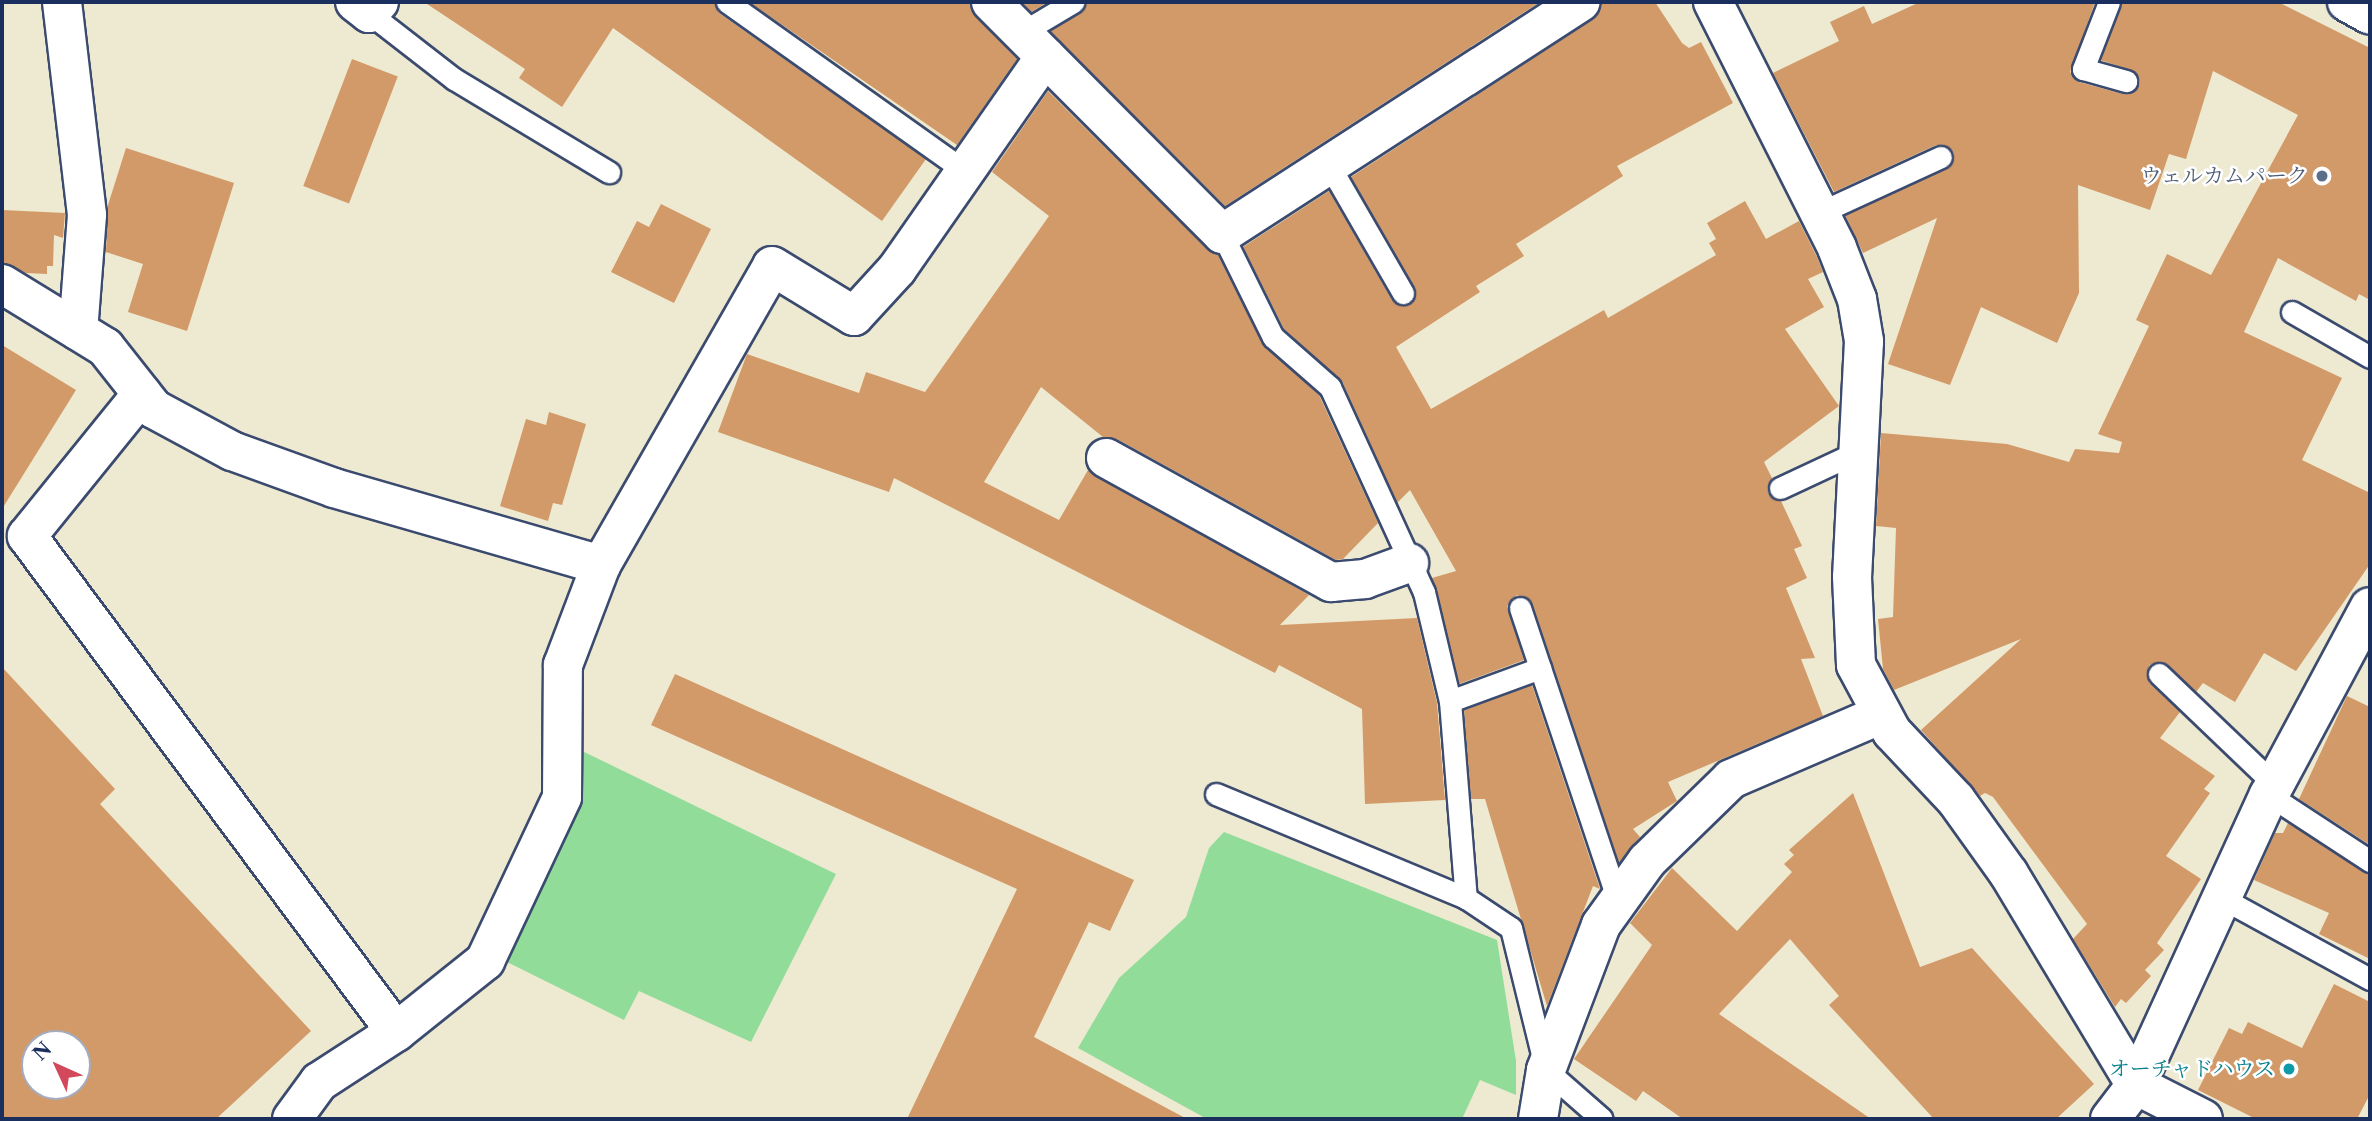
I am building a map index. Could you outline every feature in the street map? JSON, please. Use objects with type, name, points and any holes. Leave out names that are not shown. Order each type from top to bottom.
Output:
[{"type":"street","points":[[62,2],[87,215],[78,331]]},
{"type":"street","points":[[991,2],[1222,234],[1580,2]]},
{"type":"street","points":[[1713,2],[1819,213],[1857,299],[1864,341],[1852,577],[1856,665],[1892,732],[1956,800],[2008,874],[2136,1085],[2203,1119]]},
{"type":"street","points":[[2347,2],[2370,15]]},
{"type":"street","points":[[292,1119],[319,1082],[396,1032],[485,961],[562,797],[563,665],[601,565],[772,266],[854,316],[897,269],[965,171],[1033,45]]},
{"type":"street","points":[[2,284],[105,347],[154,409],[232,451],[334,488],[601,565]]},
{"type":"street","points":[[142,394],[27,537],[396,1032]]},
{"type":"street","points":[[1106,458],[1331,582],[1364,579],[1409,563]]},
{"type":"street","points":[[2110,1119],[2136,1085],[2220,897],[2272,789],[2357,663],[2370,607]]},
{"type":"street","points":[[1538,1119],[1546,1070],[1601,925],[1647,861],[1731,779],[1882,714]]},
{"type":"lane","points":[[727,2],[965,171]]},
{"type":"lane","points":[[1033,45],[1073,2]]},
{"type":"lane","points":[[2109,2],[2083,69],[2126,81]]},
{"type":"lane","points":[[368,5],[454,79],[609,172]]},
{"type":"lane","points":[[1819,213],[1941,157]]},
{"type":"lane","points":[[1329,165],[1404,293]]},
{"type":"lane","points":[[1222,234],[1273,337],[1330,387],[1424,592],[1450,701],[1466,898]]},
{"type":"lane","points":[[2292,312],[2370,357]]},
{"type":"lane","points":[[1780,488],[1859,451]]},
{"type":"lane","points":[[1520,608],[1618,901]]},
{"type":"lane","points":[[1450,701],[1540,668]]},
{"type":"lane","points":[[2159,674],[2272,789],[2370,861]]},
{"type":"lane","points":[[1216,794],[1466,898],[1511,928],[1546,1070],[1602,1119]]},
{"type":"lane","points":[[2220,897],[2370,979]]},
{"type":"green space","points":[[580,750],[836,874],[751,1042],[639,991],[624,1020],[507,962],[579,804]]},
{"type":"green space","points":[[1224,832],[1497,940],[1516,1061],[1516,1095],[1480,1080],[1462,1119],[1207,1119],[1078,1048],[1119,978],[1186,917],[1209,848]]},
{"type":"building","points":[[424,2],[714,2],[719,13],[926,159],[882,221],[613,28],[562,107],[519,78],[525,69]]},
{"type":"building","points":[[749,2],[970,2],[976,17],[1017,59],[957,145]]},
{"type":"building","points":[[1022,2],[1048,2],[1031,12]]},
{"type":"building","points":[[1086,2],[1540,2],[1225,206],[1050,31],[1080,13]]},
{"type":"building","points":[[1602,2],[1655,2],[1682,43],[1689,48],[1701,42],[1733,103],[1617,166],[1623,176],[1516,244],[1524,256],[1476,286],[1480,292],[1396,347],[1431,409],[1604,310],[1608,318],[1716,255],[1709,243],[1716,239],[1707,223],[1745,201],[1766,239],[1799,221],[1817,257],[1823,272],[1808,279],[1824,307],[1785,329],[1839,406],[1764,462],[1772,478],[1768,493],[1781,501],[1802,546],[1794,549],[1807,578],[1786,588],[1815,658],[1801,659],[1823,716],[1668,782],[1677,801],[1633,829],[1640,837],[1619,863],[1532,603],[1517,595],[1507,606],[1524,660],[1459,684],[1432,578],[1456,571],[1410,490],[1397,503],[1342,381],[1284,329],[1243,247],[1329,191],[1392,300],[1402,306],[1410,304],[1414,286],[1351,177],[1592,20]]},
{"type":"building","points":[[1920,2],[2095,2],[2070,72],[2079,82],[2123,94],[2136,90],[2136,72],[2100,60],[2122,2],[2278,2],[2370,48],[2370,300],[2359,294],[2356,301],[2278,258],[2244,332],[2342,378],[2302,460],[2370,493],[2370,564],[2296,671],[2264,653],[2235,702],[2203,683],[2196,692],[2163,662],[2149,665],[2149,683],[2180,712],[2160,738],[2215,776],[2204,789],[2210,793],[2166,856],[2201,879],[2157,943],[2164,950],[2145,970],[2151,976],[2126,1003],[2121,999],[2115,1007],[2073,939],[2087,924],[1993,797],[1985,793],[1980,796],[1921,730],[2021,639],[1894,690],[1883,669],[1878,619],[1893,617],[1896,528],[1876,526],[1881,433],[2007,444],[2069,462],[2075,449],[2119,453],[2122,442],[2098,434],[2149,326],[2136,320],[2167,254],[2211,275],[2298,115],[2213,71],[2186,159],[2169,154],[2150,210],[2078,185],[2079,293],[2057,343],[1981,307],[1950,385],[1888,364],[1937,218],[1863,253],[1845,215],[1946,169],[1954,159],[1953,151],[1936,145],[1834,192],[1773,73],[1839,41],[1830,22],[1864,6],[1872,24]]},
{"type":"building","points":[[352,59],[398,77],[349,204],[303,186]]},
{"type":"building","points":[[1048,91],[1207,249],[1218,255],[1262,343],[1319,395],[1378,523],[1343,559],[1336,560],[1117,439],[1103,437],[1041,387],[984,482],[1059,520],[1088,470],[1309,595],[1280,625],[1417,618],[1437,703],[1445,800],[1365,804],[1362,709],[1279,665],[1275,673],[894,478],[889,492],[718,432],[747,354],[859,393],[866,372],[925,392],[1049,216],[992,172]]},
{"type":"building","points":[[126,148],[234,183],[187,331],[128,312],[143,264],[106,252],[108,205]]},
{"type":"building","points":[[661,204],[711,229],[674,303],[611,272],[637,221],[649,227]]},
{"type":"building","points":[[2,210],[65,213],[63,238],[54,235],[53,266],[47,266],[47,274],[26,273],[2,262]]},
{"type":"building","points":[[2,345],[76,390],[2,509]]},
{"type":"building","points":[[549,412],[586,424],[562,505],[553,503],[548,521],[500,506],[526,419],[546,425]]},
{"type":"building","points":[[2,667],[115,789],[100,804],[311,1031],[216,1119],[2,1119]]},
{"type":"building","points":[[675,674],[1134,880],[1110,931],[1089,922],[1034,1037],[1187,1119],[907,1119],[1017,889],[651,725]]},
{"type":"building","points":[[1532,685],[1600,889],[1593,886],[1547,1006],[1485,799],[1471,799],[1464,710]]},
{"type":"building","points":[[2347,696],[2370,707],[2370,845],[2299,799]]},
{"type":"building","points":[[1853,793],[1920,967],[1972,948],[2094,1084],[2056,1119],[1934,1119],[1829,1005],[1839,996],[1790,939],[1719,1014],[1871,1119],[1683,1119],[1643,1091],[1636,1101],[1574,1059],[1652,945],[1630,923],[1672,868],[1737,931],[1792,872],[1784,864],[1794,855],[1789,850]]},
{"type":"building","points":[[2288,823],[2370,874],[2370,959],[2319,934],[2329,913],[2254,880],[2275,833],[2283,833]]},
{"type":"building","name":"オーチャドハウス","points":[[2334,984],[2370,1002],[2370,1094],[2357,1119],[2256,1119],[2198,1090],[2229,1028],[2242,1034],[2248,1022],[2302,1048]]},
{"type":"place","name":"ウェルカムパーク","points":[[2322,176]]},
{"type":"place","name":"オーチャドハウス","points":[[2289,1069]]}]
